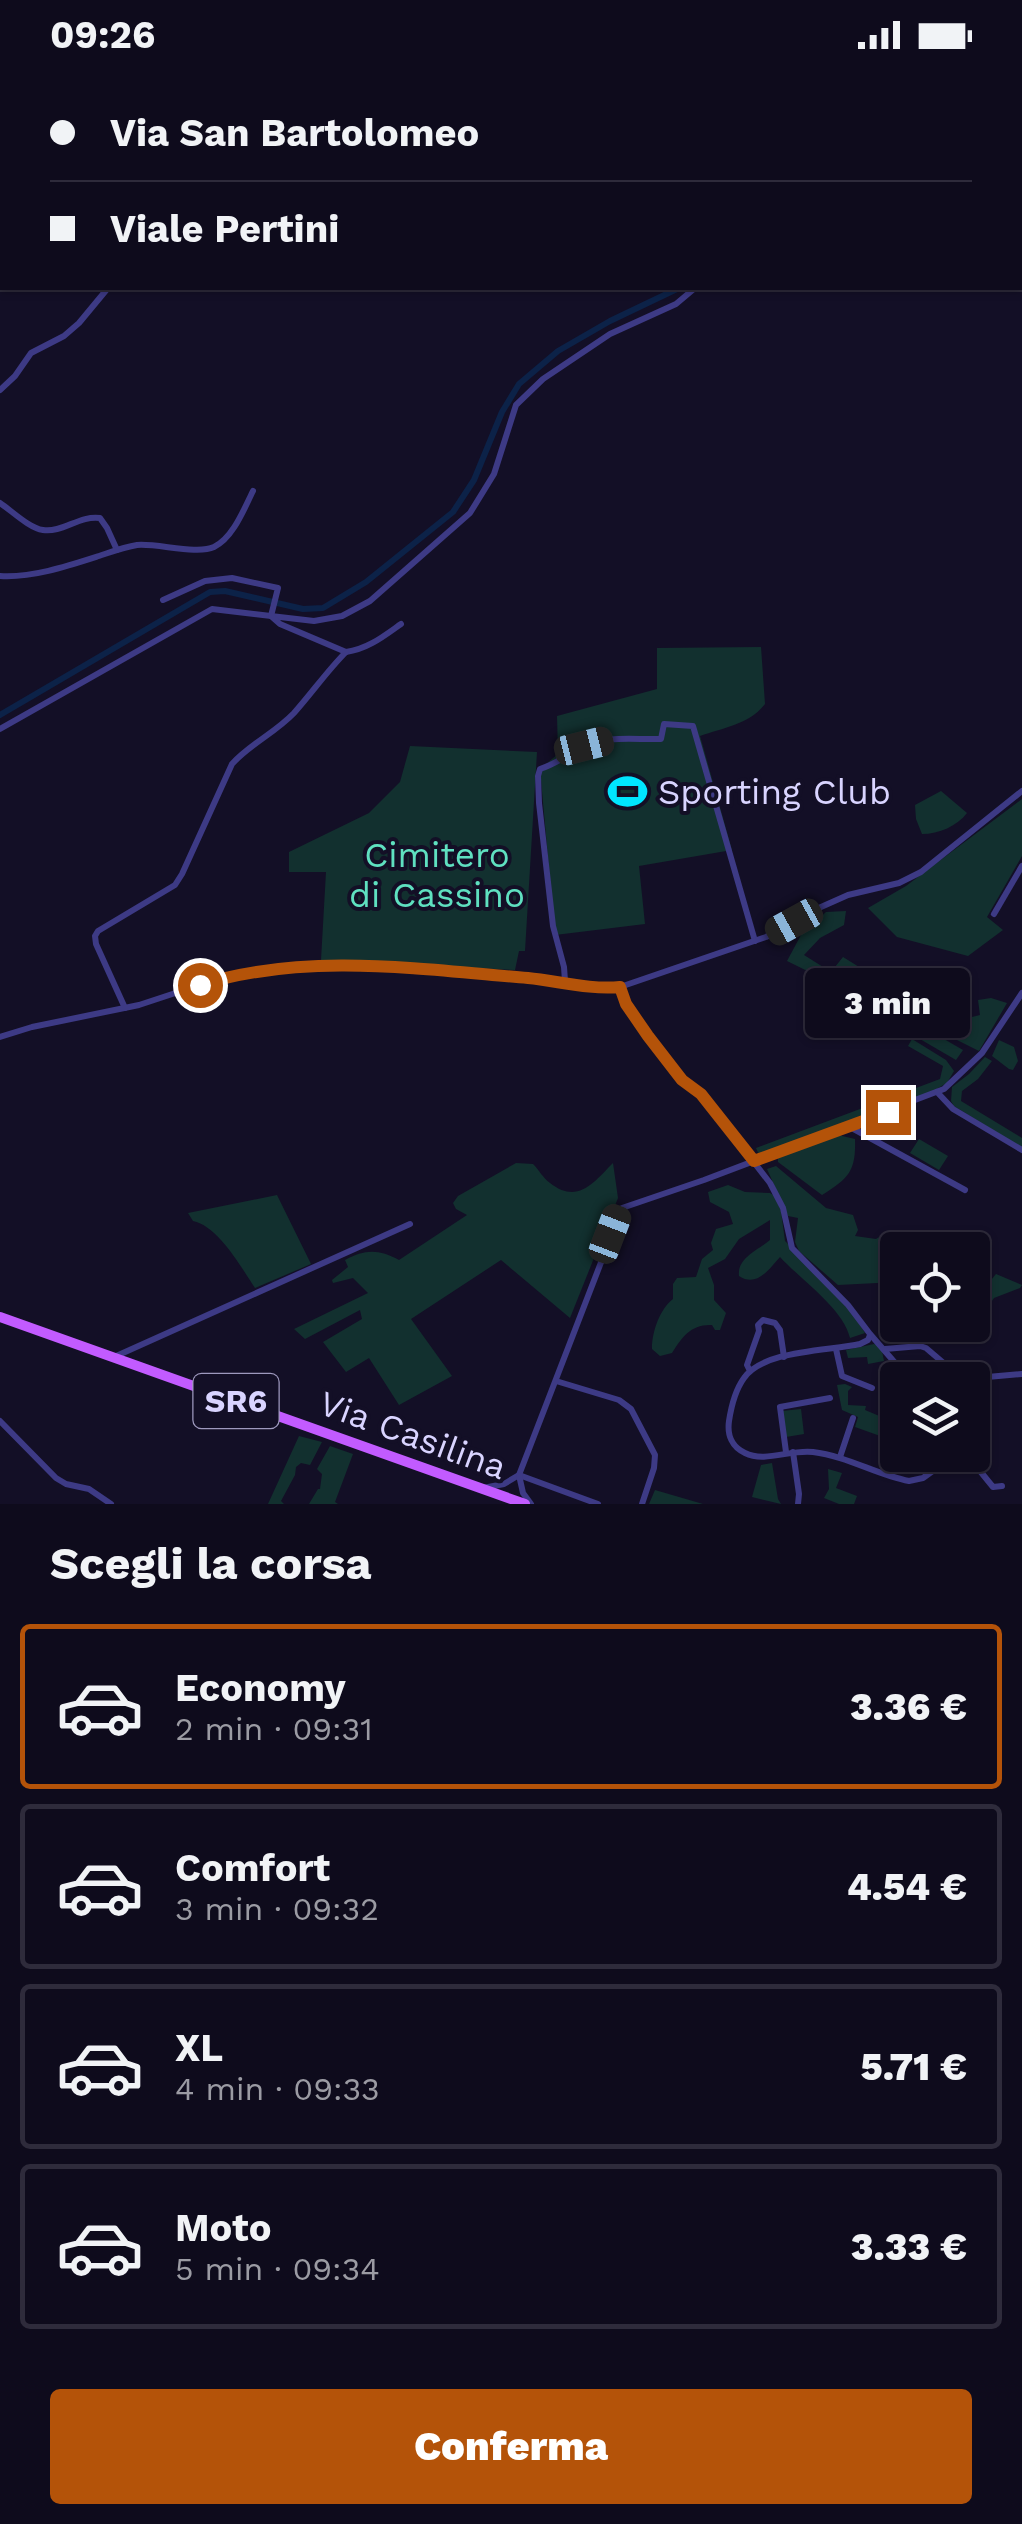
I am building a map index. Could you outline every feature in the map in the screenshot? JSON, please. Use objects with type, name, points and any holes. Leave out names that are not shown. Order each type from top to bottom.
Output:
[{"type":"main road","name":"Via Casilina","points":[[0,1317],[528,1504]]},
{"type":"street","points":[[0,390],[31,353],[64,336],[106,290]]},
{"type":"street","points":[[0,729],[212,609],[302,622],[342,616],[370,601],[470,513],[494,474],[516,405],[543,379],[610,334],[676,304],[692,290]]},
{"type":"street","points":[[0,576],[70,565],[140,545],[202,551],[217,546],[254,491]]},
{"type":"street","points":[[0,503],[45,530],[89,517],[100,518],[118,550]]},
{"type":"street","points":[[162,600],[204,581],[232,578],[278,588],[271,616]]},
{"type":"street","points":[[271,616],[280,624],[346,652]]},
{"type":"street","points":[[125,1008],[94,936],[175,886],[232,764],[294,714],[346,652],[376,642],[401,624]]},
{"type":"street","points":[[565,982],[553,926],[540,769],[584,746],[608,740],[661,739],[664,724],[692,726],[755,941]]},
{"type":"street","points":[[0,1037],[125,1008],[230,976],[310,965],[444,971],[620,987],[755,941],[848,895],[899,883],[922,872],[1022,791]]},
{"type":"street","points":[[994,914],[1022,866]]},
{"type":"street","points":[[620,987],[636,1021],[682,1080],[701,1094],[779,1198],[792,1248],[848,1305],[895,1362]]},
{"type":"street","points":[[521,1486],[519,1494],[510,1499],[508,1490],[556,1380],[622,1208],[937,1092],[982,1053],[1022,993]]},
{"type":"street","points":[[937,1092],[948,1106],[1022,1150]]},
{"type":"street","points":[[849,1127],[964,1190]]},
{"type":"street","points":[[113,1357],[410,1224]]},
{"type":"street","points":[[750,1371],[746,1365],[763,1320],[775,1323],[780,1330],[784,1357]]},
{"type":"street","points":[[870,1334],[866,1342],[766,1361],[750,1371],[740,1383],[729,1424],[731,1440],[738,1449],[754,1456],[816,1452],[880,1471]]},
{"type":"street","points":[[884,1349],[926,1348],[965,1379],[1022,1374]]},
{"type":"street","points":[[836,1349],[842,1376],[872,1388]]},
{"type":"street","points":[[556,1380],[619,1400],[631,1409],[655,1455],[642,1504]]},
{"type":"street","points":[[798,1504],[780,1406],[830,1398]]},
{"type":"street","points":[[840,1458],[853,1418]]},
{"type":"street","points":[[0,1421],[56,1478],[89,1489],[111,1504]]},
{"type":"street","points":[[884,1472],[912,1481],[931,1472]]},
{"type":"street","points":[[980,1472],[993,1488],[1002,1486]]},
{"type":"street","points":[[515,1477],[528,1504]]},
{"type":"street","points":[[481,1488],[515,1477],[598,1504]]},
{"type":"green space","name":"Sporting Club","points":[[761,647],[765,704],[744,721],[700,736],[732,850],[639,866],[645,924],[555,935],[540,769],[558,754],[557,716],[657,689],[657,648]]},
{"type":"green space","name":"Cimitero di Cassino","points":[[410,746],[537,752],[525,951],[519,951],[515,970],[321,960],[326,872],[289,872],[289,852],[369,813],[400,782]]},
{"type":"green space","points":[[941,791],[967,813],[947,828],[922,834],[915,805]]},
{"type":"green space","points":[[1022,799],[1022,856],[987,917],[1003,930],[968,956],[897,937],[868,908],[906,886]]},
{"type":"green space","points":[[846,911],[844,925],[820,938],[804,955],[831,972],[843,957],[864,970],[850,992],[787,961],[801,935],[826,912]]},
{"type":"green space","points":[[866,994],[963,1050],[956,1060],[858,1003]]},
{"type":"green space","points":[[991,998],[1007,1003],[979,1051],[947,1035],[945,1024],[963,1027],[964,1021],[980,1015],[978,1000]]},
{"type":"green space","points":[[912,1039],[946,1060],[954,1071],[947,1083],[760,1157],[756,1148],[940,1079],[943,1066],[908,1046]]},
{"type":"green space","points":[[999,1040],[1014,1047],[1018,1061],[1013,1070],[992,1056]]},
{"type":"green space","points":[[985,1057],[992,1061],[962,1091],[961,1101],[1022,1138],[1022,1148],[951,1101],[952,1087]]},
{"type":"green space","points":[[838,1135],[855,1139],[854,1159],[845,1178],[822,1195],[778,1162],[778,1158]]},
{"type":"green space","points":[[919,1139],[948,1156],[939,1170],[910,1153]]},
{"type":"green space","points":[[516,1163],[533,1164],[550,1183],[569,1192],[585,1188],[613,1163],[618,1198],[570,1318],[501,1260],[411,1319],[452,1376],[399,1405],[369,1358],[346,1372],[323,1342],[362,1319],[360,1310],[305,1339],[294,1329],[368,1293],[353,1278],[333,1283],[348,1267],[345,1260],[372,1252],[399,1260],[467,1215],[453,1203],[458,1196]]},
{"type":"green space","points":[[776,1166],[826,1208],[853,1215],[858,1230],[855,1236],[880,1236],[880,1283],[838,1285],[799,1251],[795,1242],[798,1218],[788,1216],[767,1169]]},
{"type":"green space","points":[[728,1185],[775,1196],[785,1241],[845,1301],[865,1333],[850,1338],[830,1305],[780,1257],[757,1278],[739,1276],[741,1264],[770,1240],[770,1220],[739,1239],[725,1259],[708,1268],[714,1300],[726,1313],[720,1330],[712,1325],[693,1329],[672,1353],[660,1356],[652,1349],[658,1321],[673,1299],[673,1284],[677,1278],[696,1277],[702,1259],[713,1250],[716,1229],[733,1224],[729,1212],[710,1202],[708,1192]]},
{"type":"green space","points":[[277,1195],[311,1264],[255,1288],[220,1239],[193,1221],[188,1213]]},
{"type":"green space","points":[[996,1274],[1022,1285],[994,1298],[990,1304],[991,1280]]},
{"type":"green space","points":[[874,1344],[882,1351],[884,1361],[868,1364],[867,1357],[848,1358],[846,1350]]},
{"type":"green space","points":[[837,1385],[852,1387],[848,1391],[848,1405],[866,1406],[865,1410],[880,1416],[880,1436],[855,1427],[858,1417],[842,1410]]},
{"type":"green space","points":[[801,1409],[804,1434],[786,1437],[782,1411]]},
{"type":"green space","points":[[299,1436],[322,1442],[310,1465],[301,1463],[296,1467],[281,1501],[284,1504],[268,1504]]},
{"type":"green space","points":[[330,1446],[353,1454],[335,1502],[338,1504],[309,1504],[320,1489],[322,1474],[317,1469]]},
{"type":"green space","points":[[772,1463],[781,1504],[752,1497],[761,1465]]},
{"type":"green space","points":[[828,1469],[842,1473],[836,1488],[857,1496],[854,1504],[824,1498],[829,1489]]},
{"type":"green space","points":[[655,1490],[703,1504],[649,1504]]},
{"type":"waterway","points":[[0,715],[210,592],[225,591],[303,609],[323,608],[366,582],[453,512],[474,480],[502,412],[519,384],[558,351],[675,290]]},
{"type":"place","name":"Sporting Club","points":[[628,792]]},
{"type":"route","points":[[200,985],[230,976],[310,965],[444,971],[620,987],[636,1021],[754,1161],[888,1112]]}]
